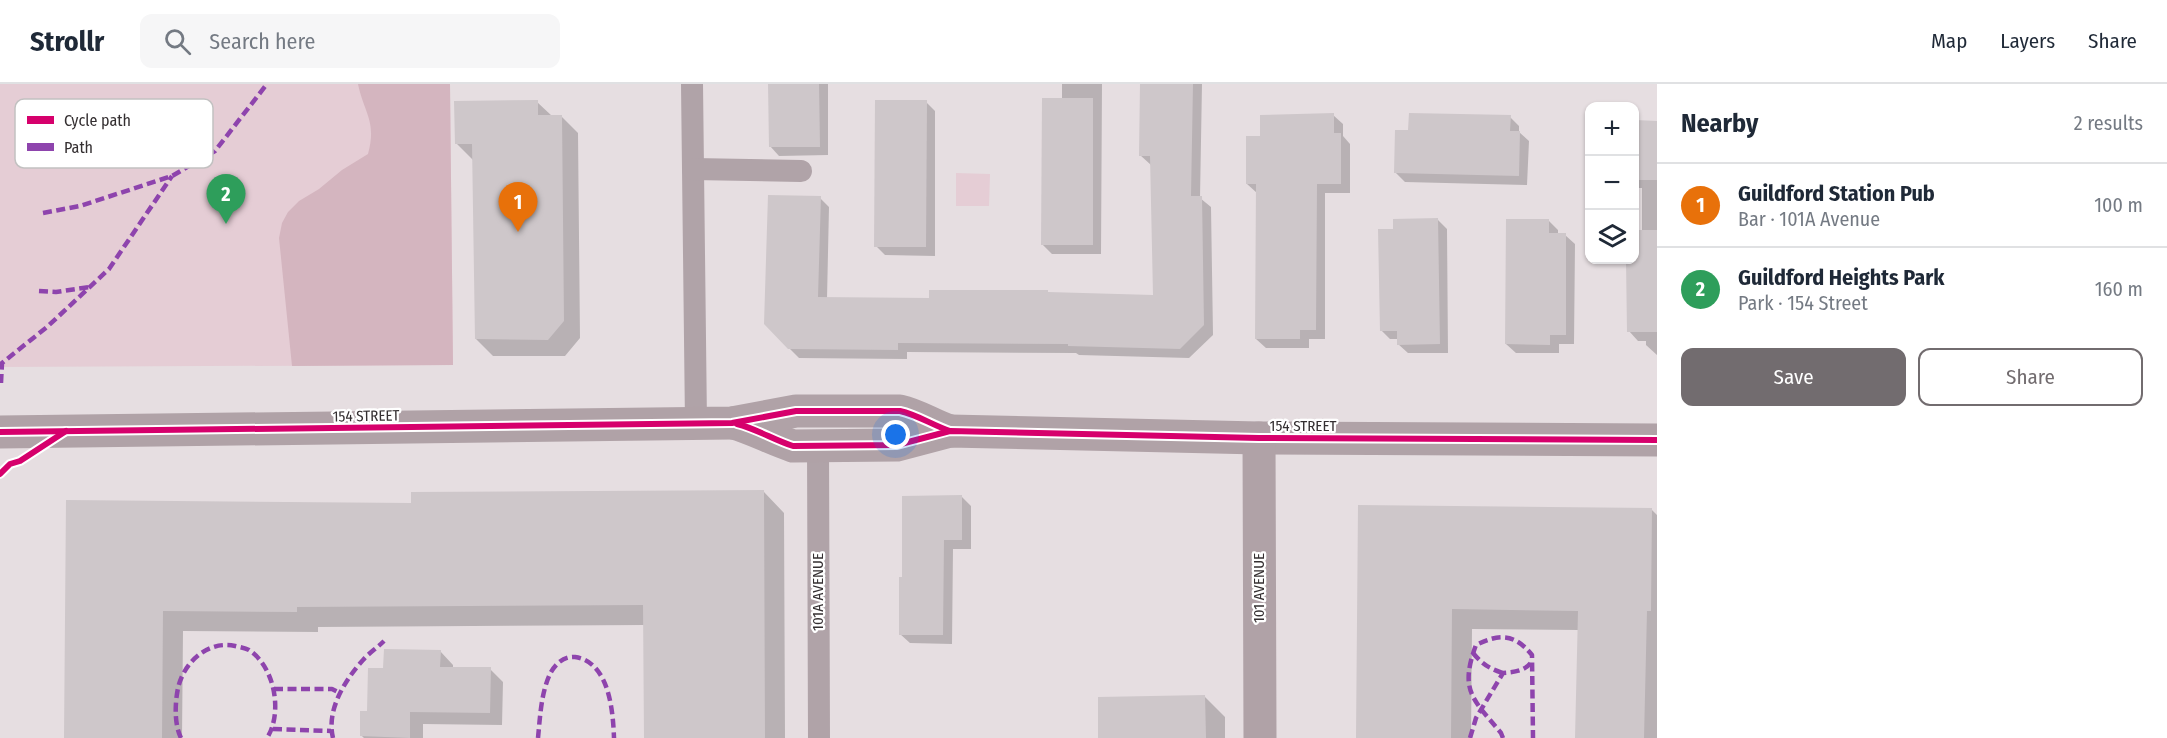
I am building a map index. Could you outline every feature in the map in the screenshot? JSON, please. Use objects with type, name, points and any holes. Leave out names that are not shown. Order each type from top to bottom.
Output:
[{"type":"main road","name":"154 STREET","points":[[0,432],[732,423],[796,411],[900,411],[915,414],[935,426],[950,431]]},
{"type":"main road","name":"154 STREET","points":[[732,423],[755,429],[793,446],[897,445],[950,431],[1259,438],[1657,440]]},
{"type":"main road","name":"101 AVENUE","points":[[1259,438],[1260,738]]},
{"type":"street","points":[[692,84],[696,423]]},
{"type":"street","points":[[693,169],[801,171]]},
{"type":"street","name":"101A AVENUE","points":[[818,446],[819,738]]},
{"type":"shaded area","points":[[0,84],[450,84],[453,365],[0,367]]},
{"type":"shaded area","points":[[358,84],[450,84],[453,365],[292,366],[279,238],[282,223],[288,212],[299,201],[368,154],[371,133],[369,118]]},
{"type":"shaded area","points":[[956,173],[990,174],[989,206],[956,206]]},
{"type":"building","points":[[768,84],[819,84],[820,147],[769,147]]},
{"type":"building","points":[[1140,84],[1193,84],[1191,196],[1202,196],[1204,325],[1180,349],[1068,346],[1068,344],[898,343],[898,350],[788,349],[764,324],[768,195],[821,196],[818,297],[929,298],[929,290],[1048,290],[1048,292],[1153,295],[1150,156],[1139,156]]},
{"type":"building","points":[[1042,98],[1093,98],[1093,245],[1041,245]]},
{"type":"building","points":[[538,100],[538,115],[562,115],[564,321],[548,340],[475,339],[472,144],[455,144],[454,101]]},
{"type":"building","points":[[875,100],[927,100],[926,247],[874,247]]},
{"type":"building","points":[[1334,113],[1334,133],[1341,133],[1341,184],[1317,184],[1316,330],[1300,330],[1300,339],[1255,339],[1256,184],[1246,184],[1246,136],[1260,136],[1260,115]]},
{"type":"building","points":[[1409,113],[1511,115],[1510,131],[1520,131],[1519,176],[1394,173],[1395,130],[1408,130]]},
{"type":"building","points":[[1639,120],[1657,121],[1657,180],[1639,180]]},
{"type":"building","points":[[1438,218],[1440,344],[1397,345],[1397,331],[1380,331],[1378,229],[1393,229],[1393,219]]},
{"type":"building","points":[[1506,219],[1549,219],[1549,233],[1566,233],[1566,335],[1550,335],[1550,345],[1505,344]]},
{"type":"building","points":[[1639,230],[1657,230],[1657,332],[1627,332],[1626,264],[1639,264]]},
{"type":"building","points":[[764,490],[765,738],[644,738],[643,605],[297,607],[297,612],[163,611],[162,738],[64,738],[66,500],[411,503],[411,492]]},
{"type":"building","points":[[962,495],[962,540],[944,540],[943,635],[899,635],[902,496]]},
{"type":"building","points":[[1358,505],[1652,508],[1651,611],[1647,611],[1644,738],[1575,738],[1578,611],[1452,609],[1451,738],[1356,738]]},
{"type":"building","points":[[384,649],[441,650],[440,667],[491,667],[490,713],[410,712],[410,738],[360,736],[360,711],[367,711],[368,668],[383,668]]},
{"type":"building","points":[[1205,695],[1206,738],[1098,738],[1098,697]]},
{"type":"marked path","points":[[213,152],[267,84]]},
{"type":"marked path","points":[[43,213],[80,206],[172,176],[186,168]]},
{"type":"marked path","points":[[1,383],[2,363],[47,327],[109,269],[172,176]]},
{"type":"marked path","points":[[39,291],[56,292],[90,287]]},
{"type":"marked path","points":[[1503,738],[1476,702],[1469,684],[1471,661],[1476,645],[1500,637],[1513,639],[1532,655],[1533,738]]},
{"type":"marked path","points":[[333,738],[332,717],[344,686],[363,660],[384,641]]},
{"type":"marked path","points":[[181,738],[176,713],[181,678],[199,655],[216,646],[225,645],[249,650],[265,667],[274,691],[275,704],[275,716],[267,738]]},
{"type":"marked path","points":[[1473,653],[1486,666],[1503,673]]},
{"type":"marked path","points":[[538,738],[543,697],[550,674],[560,661],[575,657],[586,661],[602,677],[610,701],[614,738]]},
{"type":"marked path","points":[[1470,738],[1476,718],[1503,673],[1523,669],[1532,661]]},
{"type":"marked path","points":[[274,689],[332,689],[340,693]]},
{"type":"marked path","points":[[273,729],[331,731]]},
{"type":"cycle path","points":[[0,432],[732,423],[796,411],[900,411],[950,431]]},
{"type":"cycle path","points":[[737,424],[793,446],[897,445],[950,431],[1259,438],[1657,440]]},
{"type":"cycle path","points":[[0,474],[10,464],[20,461],[66,431]]},
{"type":"place","name":"Guildford Heights Park","points":[[226,224]]},
{"type":"place","name":"Guildford Station Pub","points":[[518,232]]}]
